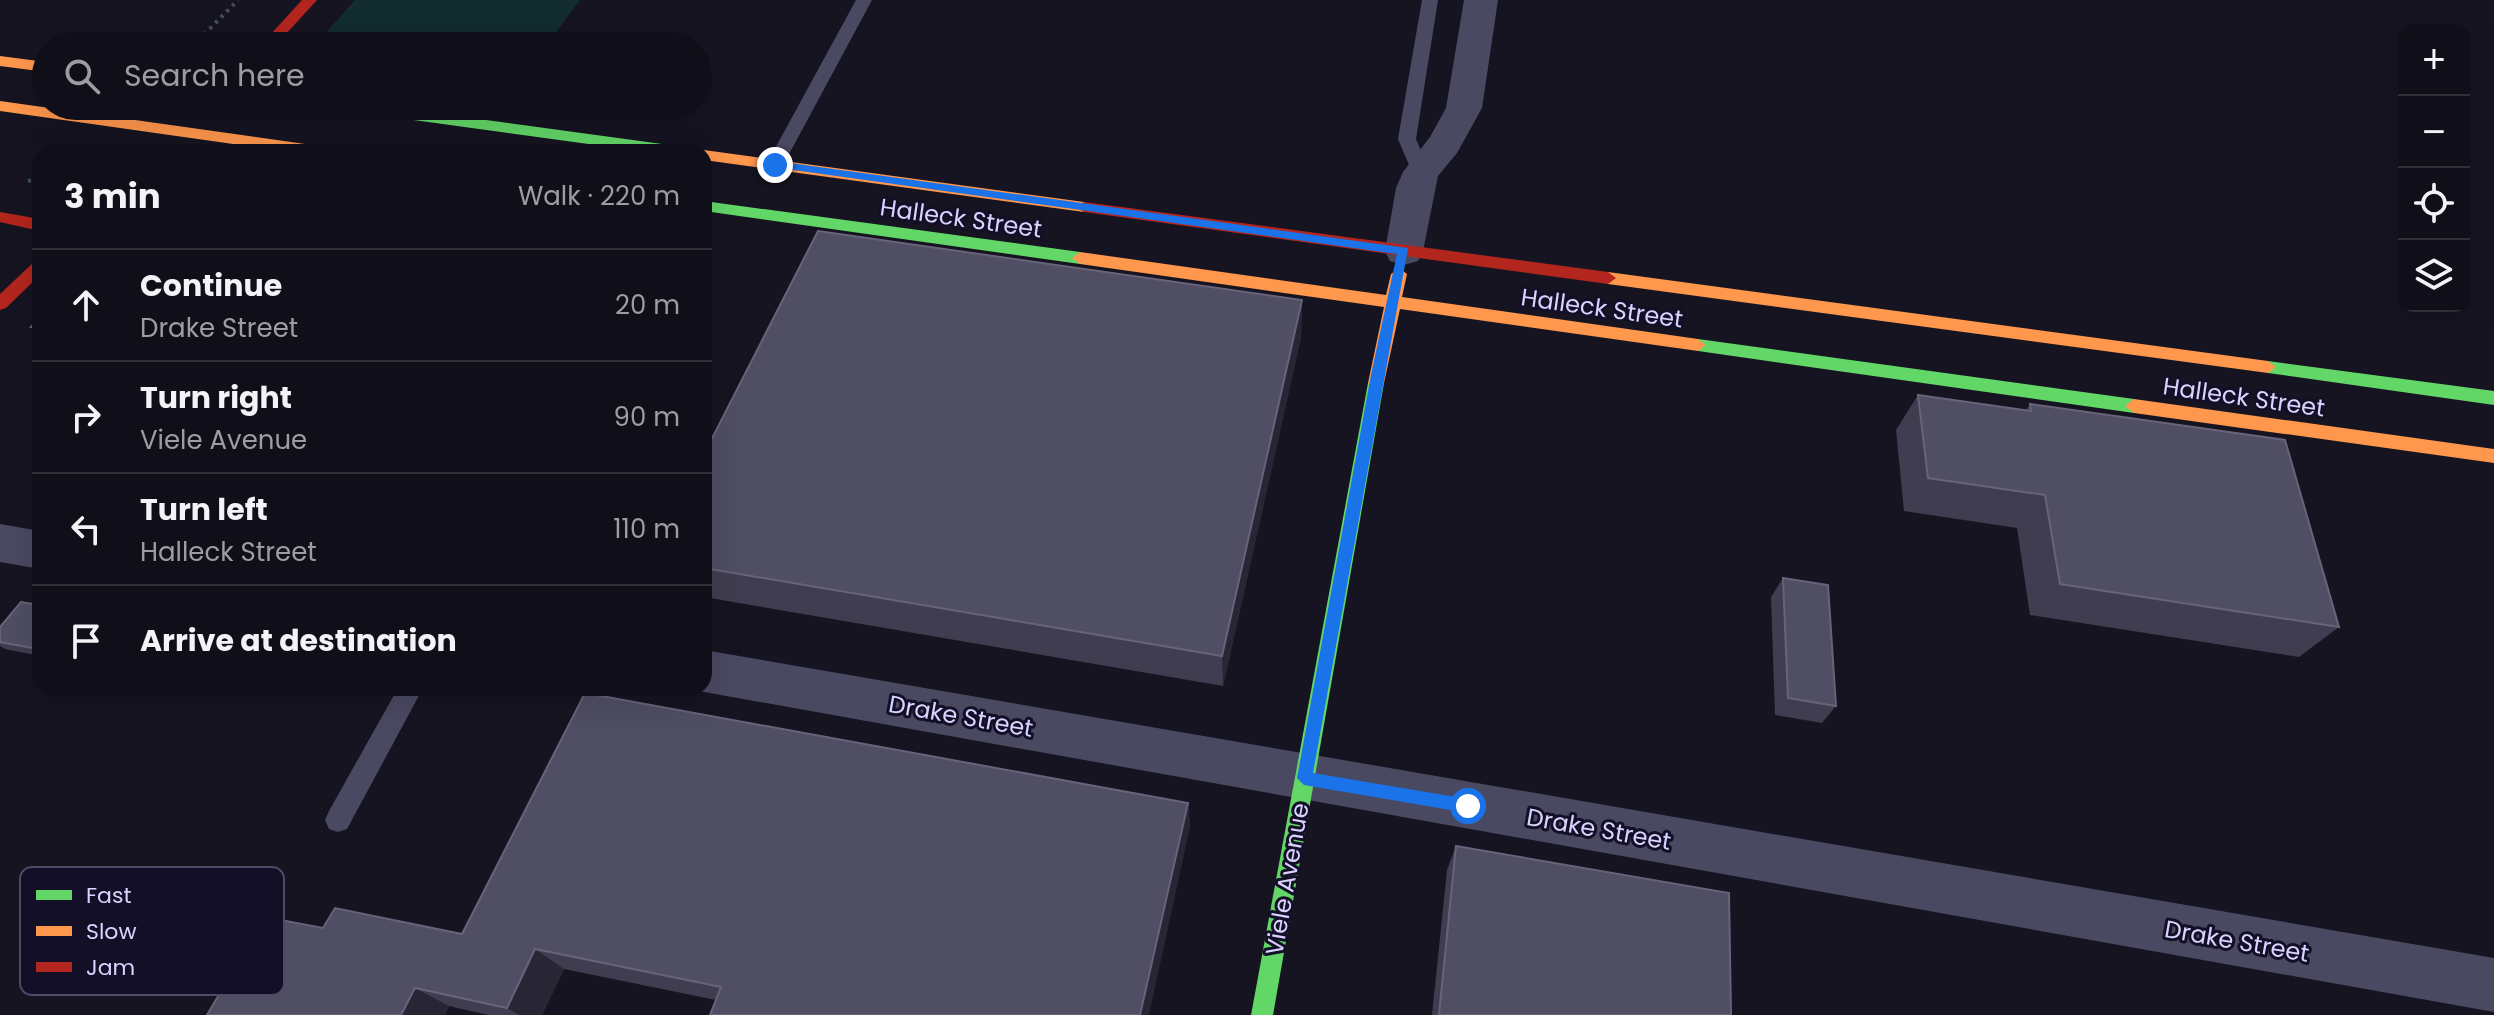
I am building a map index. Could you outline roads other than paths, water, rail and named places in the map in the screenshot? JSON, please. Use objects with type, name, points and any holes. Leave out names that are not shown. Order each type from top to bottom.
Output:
[{"type":"main road","points":[[280,32],[310,0]]},
{"type":"main road","points":[[0,61],[32,65]]},
{"type":"main road","points":[[0,106],[32,110]]},
{"type":"main road","points":[[106,120],[274,144]]},
{"type":"main road","points":[[167,144],[193,120]]},
{"type":"main road","points":[[450,120],[626,144]]},
{"type":"main road","name":"Halleck Street","points":[[712,156],[2494,398]]},
{"type":"main road","name":"Halleck Street","points":[[712,207],[2494,456]]},
{"type":"main road","points":[[0,217],[32,223]]},
{"type":"main road","name":"Viele Avenue","points":[[1262,1015],[1404,251]]},
{"type":"main road","points":[[0,304],[32,274]]},
{"type":"street","name":"Viele Avenue","points":[[1404,251],[1415,188],[1421,172],[1444,144],[1464,108],[1481,0]]},
{"type":"street","points":[[0,543],[32,549]]},
{"type":"street","name":"Drake Street","points":[[712,672],[2494,985]]},
{"type":"lane","points":[[775,165],[864,0]]},
{"type":"lane","points":[[1421,172],[1407,139],[1430,0]]},
{"type":"lane","points":[[338,820],[407,696]]}]
